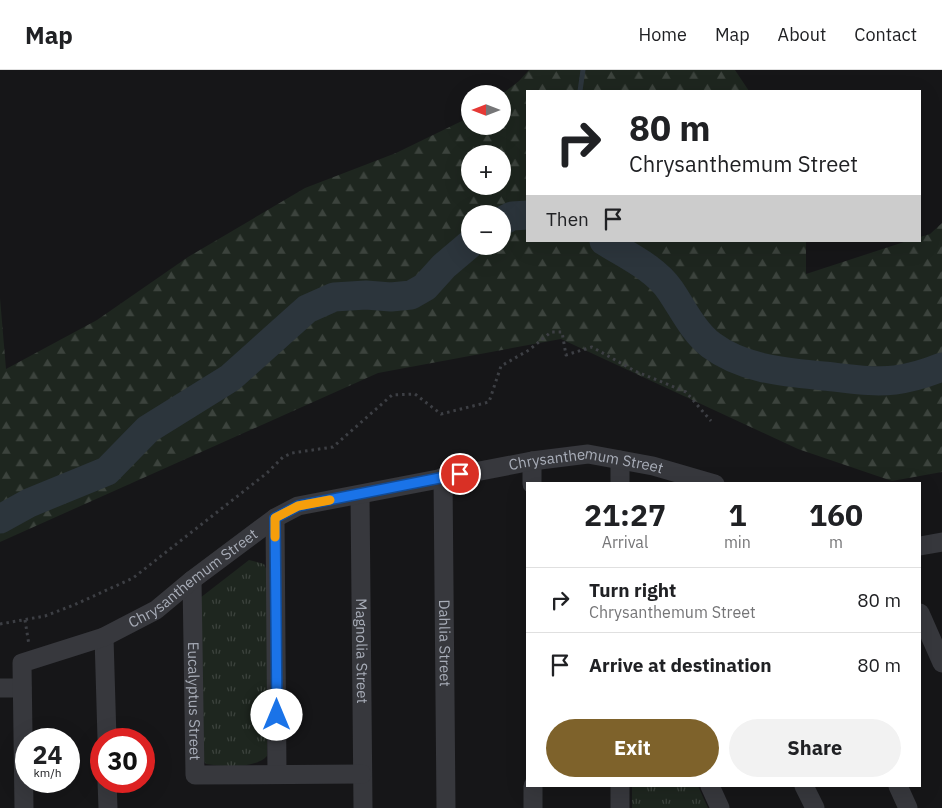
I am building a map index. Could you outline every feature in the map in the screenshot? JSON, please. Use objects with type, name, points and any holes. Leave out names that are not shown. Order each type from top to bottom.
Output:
[{"type":"street","name":"Chrysanthemum Street","points":[[27,662],[104,637],[156,610],[192,580],[275,518],[298,506],[532,461],[588,454],[653,466],[708,482]]},
{"type":"street","points":[[620,460],[620,482]]},
{"type":"street","points":[[532,461],[532,482]]},
{"type":"street","points":[[653,466],[660,482]]},
{"type":"street","name":"Dahlia Street","points":[[443,477],[446,808]]},
{"type":"street","name":"Magnolia Street","points":[[360,495],[363,808]]},
{"type":"street","points":[[275,518],[277,774]]},
{"type":"street","points":[[921,546],[942,542]]},
{"type":"street","name":"Eucalyptus Street","points":[[192,580],[195,775],[362,774]]},
{"type":"street","points":[[921,615],[942,663]]},
{"type":"street","points":[[104,637],[107,728]]},
{"type":"street","points":[[24,808],[22,688],[27,662]]},
{"type":"street","points":[[0,688],[22,688]]},
{"type":"street","points":[[533,787],[533,808]]},
{"type":"street","points":[[620,787],[620,808]]},
{"type":"street","points":[[710,787],[720,808]]},
{"type":"street","points":[[804,787],[815,808]]},
{"type":"street","points":[[898,787],[908,808]]},
{"type":"street","points":[[108,793],[108,808]]},
{"type":"path","points":[[0,624],[45,616],[133,578],[267,473],[283,457],[292,453],[333,447],[392,395],[415,394],[442,414],[489,402],[501,366],[529,350],[551,332],[562,332],[566,355],[592,347],[635,371],[686,392],[711,421]]},
{"type":"path","points":[[25,620],[27,662]]},
{"type":"green space","points":[[529,70],[735,70],[748,90],[526,90],[526,242],[806,242],[806,274],[904,242],[921,242],[921,237],[930,234],[942,223],[942,472],[892,481],[798,449],[561,339],[378,373],[0,542],[0,298],[6,369],[97,320],[188,257],[305,188],[396,153],[461,121],[461,135],[511,135],[511,87]]},
{"type":"green space","points":[[249,560],[264,564],[267,571],[267,756],[262,760],[247,765],[221,766],[206,764],[202,759],[200,598]]},
{"type":"green space","points":[[632,787],[698,787],[708,808],[632,808]]},
{"type":"waterway","points":[[580,90],[583,70]]},
{"type":"waterway","points":[[511,216],[526,215]]},
{"type":"waterway","points":[[606,242],[640,262],[664,282],[694,326],[711,345],[723,353],[750,364],[779,371],[877,381],[907,378],[942,367]]},
{"type":"waterway","points":[[0,519],[29,503],[107,471],[148,429],[230,378],[307,309],[334,297],[411,295],[425,287],[444,266],[461,252]]},
{"type":"slow traffic","points":[[275,537],[275,518],[298,506],[330,500]]},
{"type":"route","points":[[277,715],[275,518],[298,506],[460,474]]}]
